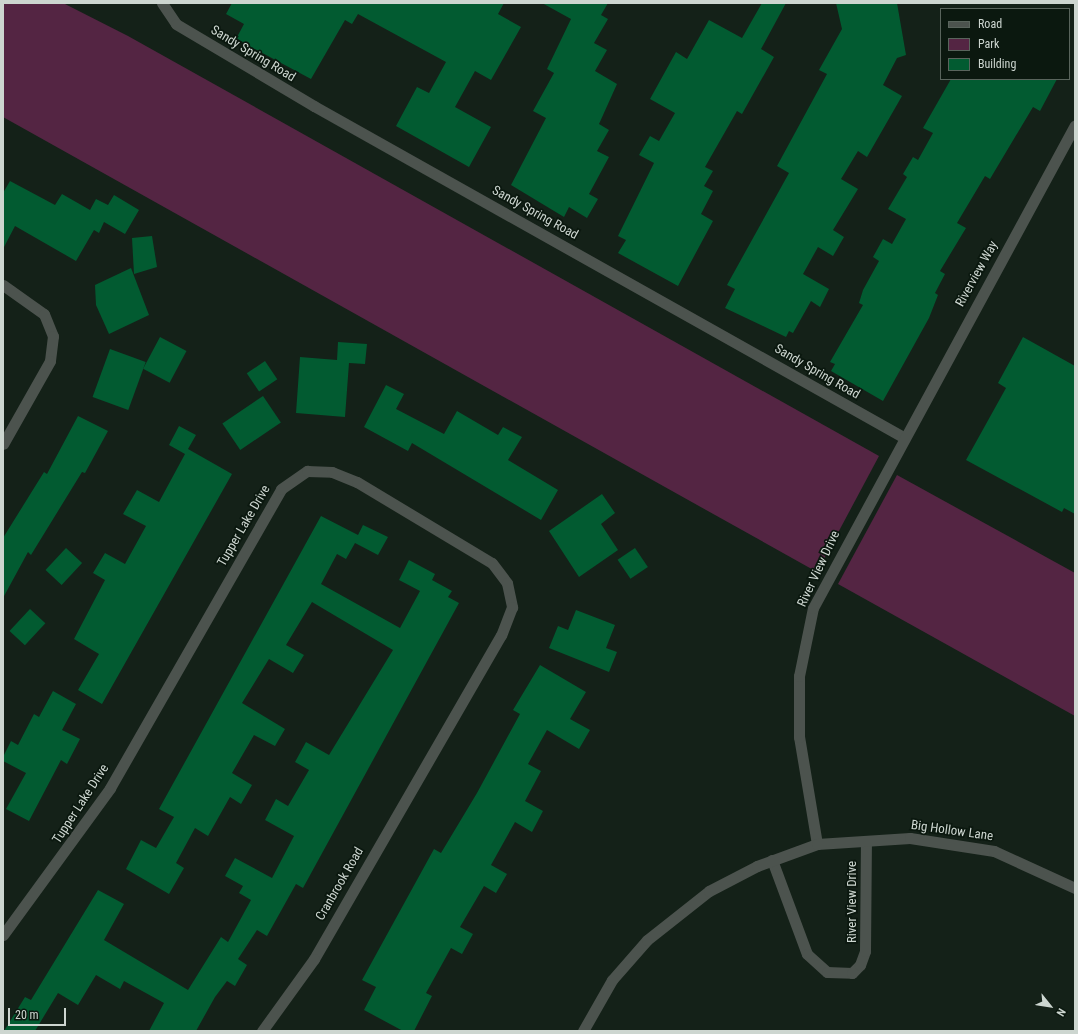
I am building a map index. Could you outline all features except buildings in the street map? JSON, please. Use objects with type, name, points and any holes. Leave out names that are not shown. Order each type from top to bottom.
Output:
[{"type":"street","name":"Sandy Spring Road","points":[[162,3],[176,24],[314,106],[903,437]]},
{"type":"street","name":"Riverview Way","points":[[903,437],[1075,125]]},
{"type":"street","points":[[3,285],[44,314],[53,336],[50,361],[3,444]]},
{"type":"street","name":"River View Drive","points":[[817,844],[799,737],[799,676],[813,608],[903,437]]},
{"type":"street","name":"Tupper Lake Drive","points":[[3,935],[110,788],[281,489],[307,471],[332,472],[357,482],[465,544],[492,563],[507,583],[512,607],[501,635],[436,747]]},
{"type":"street","name":"Cranbrook Road","points":[[262,1031],[314,959],[436,747]]},
{"type":"street","name":"Big Hollow Lane","points":[[817,844],[910,838],[994,850],[1075,888]]},
{"type":"street","name":"River View Drive","points":[[772,860],[807,954],[827,972],[852,973],[860,965],[866,952],[866,841]]},
{"type":"street","points":[[583,1031],[612,980],[647,940],[708,891],[772,860],[817,844]]},
{"type":"green space","points":[[3,3],[63,3],[128,36],[879,456],[817,572],[3,117]]},
{"type":"green space","points":[[897,475],[1075,573],[1075,716],[838,584]]}]
